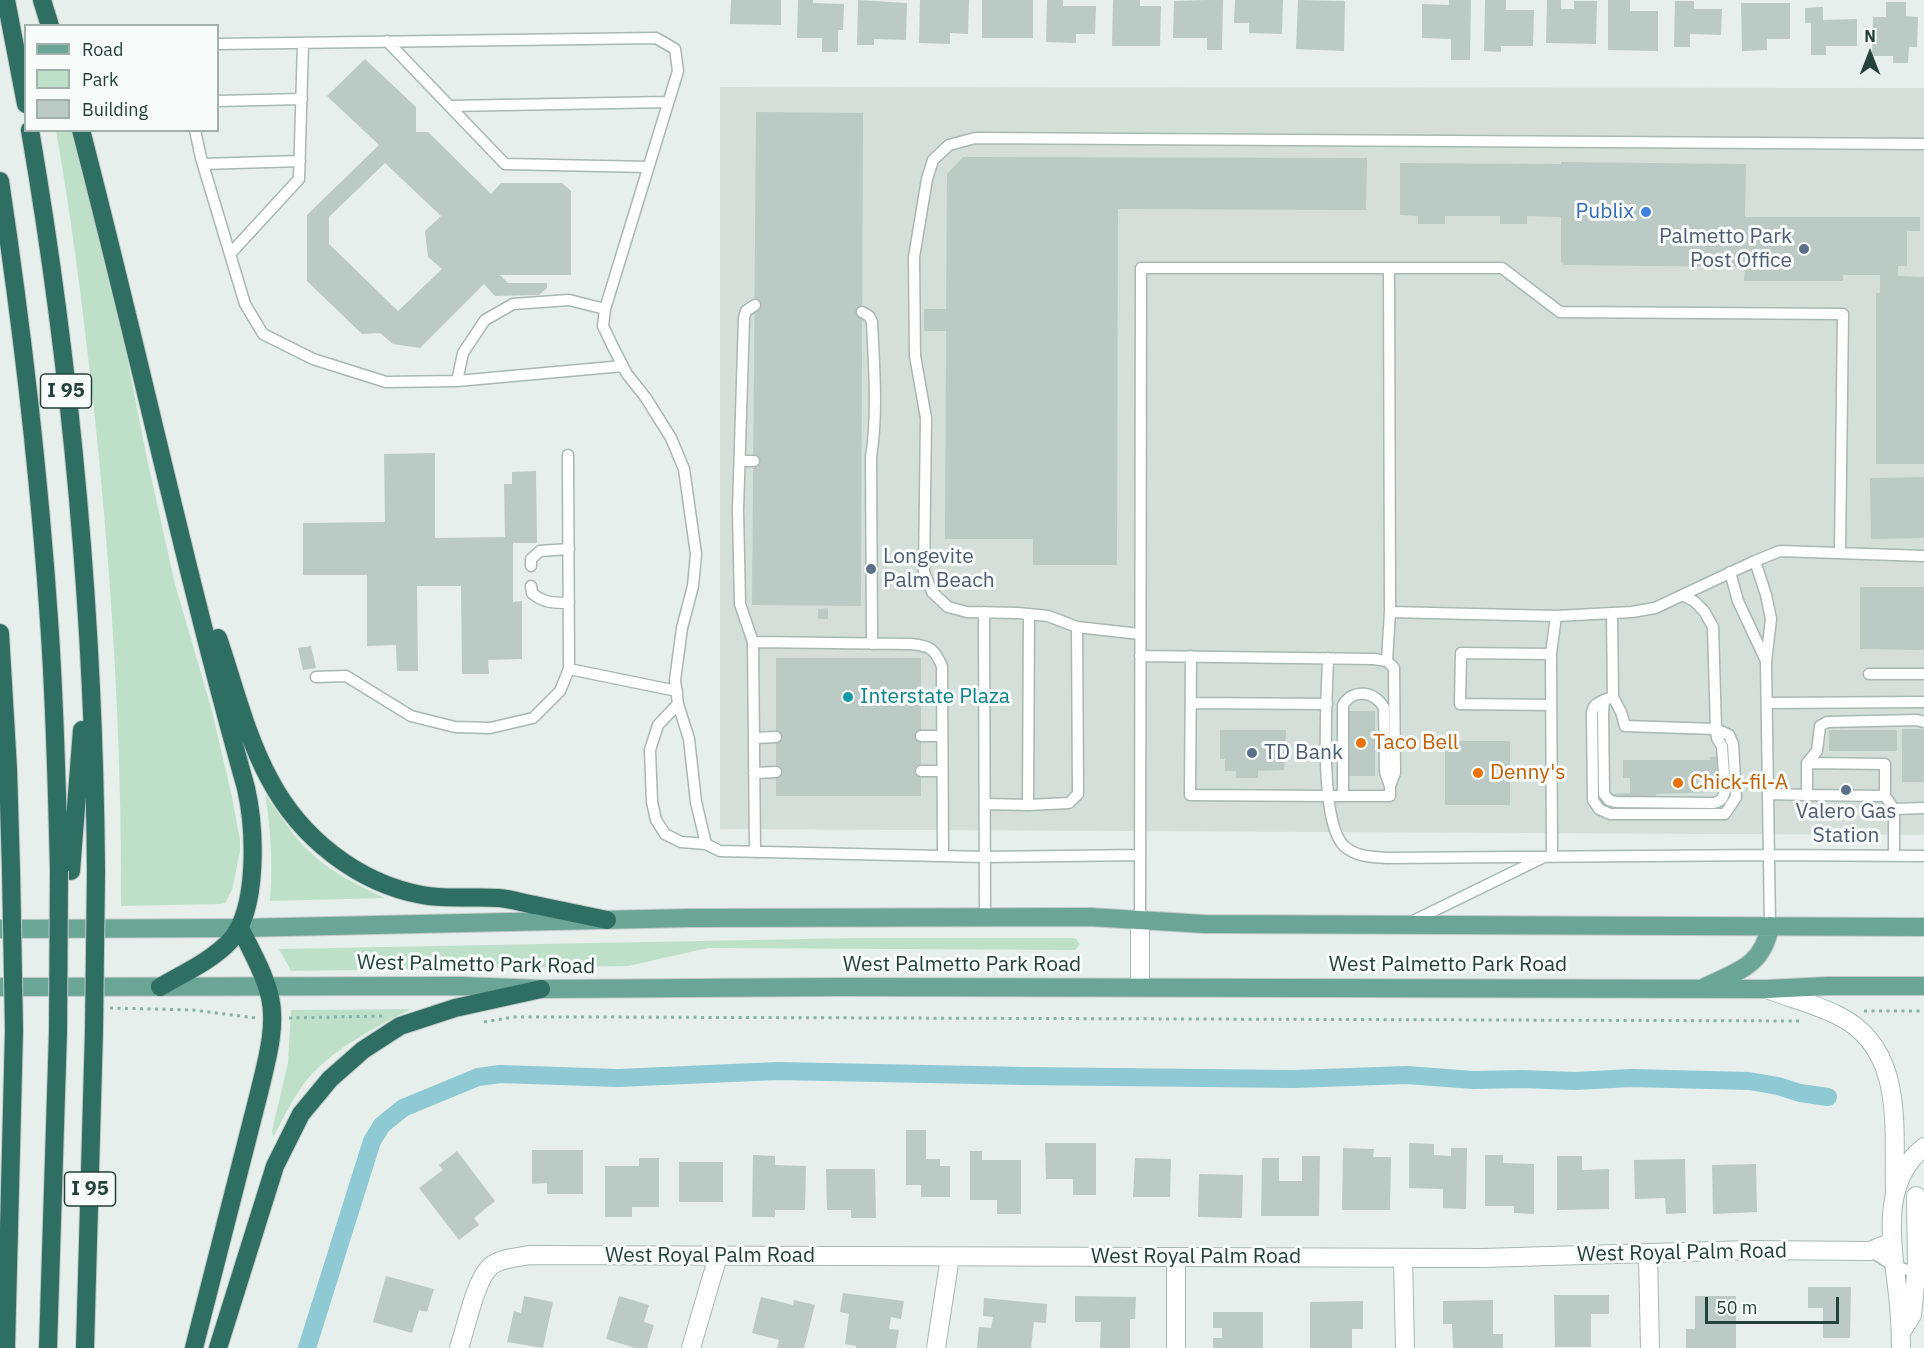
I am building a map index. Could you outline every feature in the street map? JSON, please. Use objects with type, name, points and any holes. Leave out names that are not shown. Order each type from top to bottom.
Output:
[{"type":"highway","points":[[6,0],[24,94]]},
{"type":"highway","points":[[42,0],[49,24]]},
{"type":"highway","name":"I 95","points":[[30,132],[51,264],[68,403],[88,653],[96,871],[85,1348]]},
{"type":"highway","points":[[82,132],[250,809],[253,839],[252,869],[240,928],[231,940],[213,956],[160,987]]},
{"type":"highway","points":[[0,182],[24,355],[44,554],[65,871]]},
{"type":"highway","points":[[171,499],[256,749],[270,780],[300,824],[356,870],[375,880],[420,895],[440,898],[500,898],[607,920]]},
{"type":"highway","points":[[0,633],[10,825],[14,1030],[6,1348]]},
{"type":"highway","points":[[48,1348],[65,871],[88,653]]},
{"type":"highway","points":[[0,772],[10,825]]},
{"type":"highway","points":[[194,1348],[265,1068],[272,1018],[267,986],[240,928]]},
{"type":"highway","points":[[218,1348],[275,1166],[301,1114],[330,1079],[363,1050],[400,1026],[455,1008],[541,989]]},
{"type":"main road","name":"West Palmetto Park Road","points":[[0,929],[240,928],[607,920],[1090,917],[1204,924],[1924,927]]},
{"type":"main road","points":[[1700,989],[1739,970],[1758,957],[1765,947],[1770,926]]},
{"type":"main road","name":"West Palmetto Park Road","points":[[0,987],[1767,989],[1828,986],[1924,986]]},
{"type":"street","points":[[1140,920],[1140,987]]},
{"type":"street","points":[[1767,989],[1836,1015],[1848,1022],[1866,1035],[1882,1057],[1891,1086],[1895,1192],[1892,1242],[1901,1340]]},
{"type":"street","points":[[1895,1192],[1904,1171],[1924,1147]]},
{"type":"street","points":[[1892,1242],[1920,1191]]},
{"type":"street","points":[[1901,1340],[1912,1315],[1920,1265],[1920,1191]]},
{"type":"street","name":"West Royal Palm Road","points":[[459,1348],[479,1284],[489,1268],[498,1262],[529,1255],[1483,1258],[1750,1250],[1870,1251],[1892,1242]]},
{"type":"street","points":[[1648,1253],[1650,1348]]},
{"type":"street","points":[[691,1348],[717,1256]]},
{"type":"street","points":[[936,1348],[950,1257]]},
{"type":"street","points":[[1176,1257],[1176,1348]]},
{"type":"street","points":[[1403,1258],[1405,1348]]},
{"type":"lane","points":[[219,44],[656,38],[675,49],[678,71],[605,309],[603,327],[623,366],[671,438],[684,469],[696,554],[693,586],[678,651],[675,680],[678,704],[689,739],[696,802],[706,844]]},
{"type":"lane","points":[[387,41],[505,164],[648,167]]},
{"type":"lane","points":[[230,254],[299,179],[303,43]]},
{"type":"lane","points":[[219,101],[302,99]]},
{"type":"lane","points":[[449,106],[668,102]]},
{"type":"lane","points":[[195,132],[245,304],[263,334],[312,359],[386,382],[457,381],[623,366]]},
{"type":"lane","points":[[1140,634],[1077,627],[1048,616],[967,612],[948,607],[932,592],[924,572],[926,418],[915,356],[914,256],[927,179],[933,160],[949,146],[975,138],[1924,144]]},
{"type":"lane","points":[[203,164],[300,161]]},
{"type":"lane","points":[[1140,920],[1141,268],[1502,268],[1560,312],[1843,314],[1840,552]]},
{"type":"lane","points":[[1387,661],[1390,612],[1389,268]]},
{"type":"lane","points":[[457,381],[463,352],[485,320],[513,304],[569,300],[605,309]]},
{"type":"lane","points":[[755,305],[746,311],[744,318],[738,510],[740,604],[753,642],[755,852]]},
{"type":"lane","points":[[862,312],[869,316],[872,322],[874,433],[866,461],[872,644]]},
{"type":"lane","points":[[316,677],[346,676],[411,716],[454,728],[490,728],[532,718],[560,691],[569,669],[568,455]]},
{"type":"lane","points":[[740,461],[754,461]]},
{"type":"lane","points":[[531,566],[531,559],[540,550],[568,549]]},
{"type":"lane","points":[[1390,612],[1556,616],[1612,613],[1655,608],[1780,551],[1924,556]]},
{"type":"lane","points":[[1755,561],[1771,619],[1766,662],[1770,926]]},
{"type":"lane","points":[[1730,572],[1738,601],[1766,662]]},
{"type":"lane","points":[[531,586],[532,593],[539,600],[550,603],[569,603]]},
{"type":"lane","points":[[1612,613],[1608,699],[1603,712],[1604,794],[1609,800],[1615,802],[1714,803],[1720,801],[1725,789],[1722,746],[1717,738],[1716,729],[1713,627],[1704,611],[1683,595]]},
{"type":"lane","points":[[984,612],[985,918]]},
{"type":"lane","points":[[1028,805],[1029,614]]},
{"type":"lane","points":[[1328,658],[1326,796],[1337,837],[1344,846],[1355,853],[1369,857],[1548,857],[1551,654],[1556,616]]},
{"type":"lane","points":[[985,804],[1069,803],[1078,794],[1077,627]]},
{"type":"lane","points":[[753,642],[927,646],[937,654],[942,666],[943,856]]},
{"type":"lane","points":[[1551,654],[1461,653],[1460,704],[1551,705]]},
{"type":"lane","points":[[1140,656],[1328,658],[1387,661],[1394,668],[1395,773],[1390,791]]},
{"type":"lane","points":[[1191,656],[1190,795],[1343,796],[1390,791]]},
{"type":"lane","points":[[569,669],[677,691]]},
{"type":"lane","points":[[1869,674],[1924,674]]},
{"type":"lane","points":[[1343,796],[1343,705],[1347,698],[1355,694],[1368,694],[1375,697],[1380,700],[1384,708],[1385,772],[1390,791]]},
{"type":"lane","points":[[1608,699],[1621,712],[1625,726],[1716,729]]},
{"type":"lane","points":[[1767,703],[1924,702]]},
{"type":"lane","points":[[1191,703],[1327,704]]},
{"type":"lane","points":[[678,704],[658,725],[650,750],[652,802],[656,820],[665,834],[681,842],[706,844],[720,851],[755,852],[985,857],[1140,855]]},
{"type":"lane","points":[[1807,795],[1807,763],[1817,751],[1820,726],[1827,722],[1917,720],[1924,722]]},
{"type":"lane","points":[[921,736],[942,736]]},
{"type":"lane","points":[[754,738],[776,737]]},
{"type":"lane","points":[[1807,763],[1832,767],[1885,764],[1885,796],[1894,809],[1894,856]]},
{"type":"lane","points":[[921,771],[942,771]]},
{"type":"lane","points":[[754,773],[776,772]]},
{"type":"lane","points":[[1769,794],[1807,795],[1832,792],[1885,796]]},
{"type":"lane","points":[[1894,809],[1924,808]]},
{"type":"lane","name":"West Palmetto Park Road","points":[[1407,925],[1548,857],[1924,856]]},
{"type":"lane","points":[[1870,1251],[1894,1266],[1908,1270],[1920,1265]]},
{"type":"path","points":[[106,1008],[158,1008],[258,1018]]},
{"type":"path","points":[[1861,1011],[1924,1011]]},
{"type":"path","points":[[289,1018],[386,1016]]},
{"type":"path","points":[[481,1022],[513,1017],[1809,1022]]},
{"type":"shaded area","points":[[720,87],[1924,88],[1924,835],[720,829]]},
{"type":"green space","points":[[56,132],[74,132],[120,321],[175,584],[212,711],[232,797],[240,851],[232,890],[225,903],[121,906],[120,779],[105,526],[93,400]]},
{"type":"green space","points":[[265,794],[295,836],[314,856],[348,879],[385,898],[270,901],[271,848]]},
{"type":"green space","points":[[857,938],[1073,938],[1080,944],[1075,950],[708,948],[628,966],[291,971],[279,949]]},
{"type":"green space","points":[[412,1009],[353,1041],[313,1073],[299,1091],[273,1137],[272,1131],[288,1063],[291,1010]]},
{"type":"building","points":[[731,0],[781,0],[781,25],[730,24]]},
{"type":"building","points":[[798,0],[844,4],[843,30],[838,30],[838,52],[822,52],[822,38],[797,38]]},
{"type":"building","points":[[858,0],[907,3],[906,40],[874,39],[874,45],[857,45]]},
{"type":"building","points":[[920,0],[969,0],[968,34],[950,33],[950,44],[919,43]]},
{"type":"building","points":[[982,0],[1033,0],[1033,38],[982,38]]},
{"type":"building","points":[[1047,0],[1063,0],[1063,6],[1096,6],[1095,34],[1076,34],[1076,43],[1046,42]]},
{"type":"building","points":[[1113,0],[1140,0],[1140,6],[1161,6],[1160,46],[1112,46]]},
{"type":"building","points":[[1223,0],[1222,50],[1207,50],[1207,38],[1173,38],[1174,1]]},
{"type":"building","points":[[1235,0],[1283,0],[1282,34],[1249,33],[1249,23],[1234,23]]},
{"type":"building","points":[[1298,0],[1345,1],[1344,51],[1296,49]]},
{"type":"building","points":[[1449,0],[1471,0],[1470,60],[1451,60],[1451,39],[1422,38],[1422,4],[1449,5]]},
{"type":"building","points":[[1485,0],[1506,0],[1506,10],[1534,10],[1533,46],[1501,46],[1501,52],[1484,51]]},
{"type":"building","points":[[1547,0],[1561,0],[1561,9],[1574,9],[1574,1],[1597,1],[1596,44],[1546,43]]},
{"type":"building","points":[[1608,0],[1630,0],[1630,11],[1658,11],[1658,51],[1608,50]]},
{"type":"building","points":[[1675,1],[1694,1],[1694,9],[1722,9],[1721,35],[1690,34],[1690,47],[1674,47]]},
{"type":"building","points":[[1886,2],[1906,2],[1906,16],[1918,17],[1917,47],[1909,47],[1908,63],[1893,63],[1893,56],[1872,56],[1873,17],[1886,17]]},
{"type":"building","points":[[1741,3],[1790,3],[1790,39],[1767,39],[1767,50],[1742,51]]},
{"type":"building","points":[[1823,7],[1823,20],[1857,19],[1857,46],[1826,46],[1826,55],[1811,55],[1811,23],[1805,23],[1805,8]]},
{"type":"building","points":[[365,59],[416,107],[416,132],[428,132],[491,194],[501,183],[562,183],[571,191],[571,275],[500,275],[508,283],[547,283],[547,288],[539,295],[495,296],[484,284],[420,348],[393,344],[380,333],[362,334],[307,281],[307,215],[379,145],[327,96]],"holes":[[[385,163],[441,216],[425,231],[428,257],[442,269],[398,311],[329,244],[329,217]]]},
{"type":"building","points":[[756,112],[863,113],[861,606],[752,605]]},
{"type":"building","points":[[963,157],[1367,158],[1366,210],[1118,209],[1117,565],[1033,565],[1033,539],[945,539],[946,331],[924,331],[924,309],[946,309],[947,174]]},
{"type":"building","points":[[1561,162],[1746,164],[1745,217],[1920,217],[1920,231],[1907,231],[1907,266],[1898,266],[1898,276],[1924,277],[1924,464],[1876,464],[1876,293],[1880,293],[1880,275],[1843,275],[1843,281],[1744,281],[1745,267],[1564,265],[1561,262],[1561,217],[1527,216],[1527,224],[1500,224],[1500,216],[1445,216],[1445,224],[1418,224],[1418,216],[1400,215],[1400,163],[1561,164]]},
{"type":"building","points":[[435,453],[435,538],[505,537],[504,484],[512,484],[512,472],[536,471],[537,543],[513,543],[513,602],[522,601],[522,659],[488,660],[489,674],[462,674],[461,586],[417,586],[418,671],[397,671],[396,645],[367,646],[367,575],[303,575],[303,523],[385,522],[384,454]]},
{"type":"building","points":[[1924,477],[1924,538],[1871,539],[1870,478]]},
{"type":"building","points":[[1860,587],[1924,587],[1924,650],[1860,649]]},
{"type":"building","points":[[828,608],[828,619],[818,619],[818,609]]},
{"type":"building","points":[[311,646],[316,668],[303,670],[298,648]]},
{"type":"building","name":"Interstate Plaza","points":[[776,658],[921,658],[921,796],[776,796]]},
{"type":"building","name":"Taco Bell","points":[[1347,711],[1375,711],[1375,776],[1347,776]]},
{"type":"building","points":[[1902,729],[1924,729],[1924,782],[1902,782]]},
{"type":"building","name":"TD Bank","points":[[1220,730],[1286,730],[1284,770],[1258,771],[1258,778],[1236,778],[1236,771],[1225,771],[1225,759],[1220,759]]},
{"type":"building","points":[[1829,730],[1897,730],[1897,751],[1829,751]]},
{"type":"building","name":"Denny's","points":[[1445,741],[1510,741],[1510,805],[1445,805]]},
{"type":"building","name":"Chick-fil-A","points":[[1727,756],[1727,790],[1656,794],[1656,815],[1612,815],[1611,794],[1630,793],[1630,778],[1623,778],[1623,760],[1710,760],[1710,757]]},
{"type":"building","points":[[906,1130],[926,1130],[926,1159],[940,1159],[940,1166],[950,1166],[950,1197],[921,1197],[921,1185],[906,1185]]},
{"type":"building","points":[[1045,1143],[1096,1143],[1096,1195],[1073,1195],[1073,1179],[1046,1179]]},
{"type":"building","points":[[1409,1143],[1434,1144],[1434,1155],[1451,1156],[1451,1148],[1467,1148],[1466,1209],[1443,1208],[1443,1189],[1409,1188]]},
{"type":"building","points":[[1343,1148],[1374,1149],[1373,1157],[1391,1157],[1390,1210],[1342,1210]]},
{"type":"building","points":[[532,1150],[583,1150],[583,1194],[547,1194],[547,1183],[532,1184]]},
{"type":"building","points":[[457,1151],[495,1201],[474,1218],[479,1225],[459,1240],[419,1188],[443,1170],[439,1165]]},
{"type":"building","points":[[970,1151],[982,1151],[982,1160],[1021,1160],[1021,1214],[997,1214],[997,1200],[970,1200]]},
{"type":"building","points":[[753,1155],[775,1156],[775,1165],[806,1166],[805,1210],[775,1210],[775,1217],[752,1217]]},
{"type":"building","points":[[1485,1155],[1503,1155],[1503,1163],[1534,1164],[1534,1214],[1514,1213],[1514,1206],[1485,1206]]},
{"type":"building","points":[[1302,1156],[1320,1156],[1319,1216],[1261,1216],[1262,1158],[1279,1158],[1279,1181],[1302,1181]]},
{"type":"building","points":[[1557,1156],[1582,1156],[1582,1170],[1609,1169],[1609,1209],[1557,1210]]},
{"type":"building","points":[[639,1158],[659,1158],[659,1207],[632,1207],[632,1217],[605,1217],[605,1166],[639,1166]]},
{"type":"building","points":[[1135,1158],[1171,1159],[1170,1197],[1133,1197]]},
{"type":"building","points":[[1685,1159],[1686,1213],[1666,1214],[1665,1198],[1635,1199],[1634,1160]]},
{"type":"building","points":[[679,1162],[723,1162],[723,1202],[679,1202]]},
{"type":"building","points":[[1756,1164],[1757,1212],[1713,1214],[1712,1165]]},
{"type":"building","points":[[826,1169],[875,1169],[876,1218],[851,1218],[851,1210],[827,1210]]},
{"type":"building","points":[[1199,1174],[1243,1175],[1242,1218],[1198,1217]]},
{"type":"building","points":[[386,1276],[434,1289],[427,1312],[419,1310],[412,1333],[373,1322]]},
{"type":"building","points":[[1808,1287],[1851,1287],[1850,1338],[1823,1338],[1823,1308],[1808,1308]]},
{"type":"building","points":[[843,1293],[904,1301],[901,1319],[891,1317],[889,1329],[899,1330],[896,1348],[856,1348],[856,1346],[845,1344],[849,1314],[840,1312]]},
{"type":"building","points":[[1554,1295],[1609,1295],[1609,1314],[1591,1314],[1591,1347],[1555,1347]]},
{"type":"building","points":[[524,1296],[553,1302],[543,1348],[507,1342],[514,1311],[521,1313]]},
{"type":"building","points":[[619,1296],[649,1305],[644,1322],[654,1325],[647,1348],[635,1348],[606,1339]]},
{"type":"building","points":[[1075,1296],[1136,1297],[1135,1319],[1130,1319],[1130,1348],[1100,1348],[1101,1322],[1075,1322]]},
{"type":"building","points":[[1695,1296],[1736,1296],[1736,1348],[1686,1348],[1686,1329],[1695,1329]]},
{"type":"building","points":[[761,1297],[793,1305],[794,1300],[815,1305],[804,1348],[777,1348],[779,1340],[752,1333]]},
{"type":"building","points":[[984,1298],[1047,1304],[1046,1323],[1034,1322],[1031,1348],[977,1348],[979,1327],[991,1328],[993,1317],[983,1316]]},
{"type":"building","points":[[1493,1300],[1493,1334],[1503,1334],[1503,1348],[1453,1348],[1452,1324],[1443,1324],[1443,1301]]},
{"type":"building","points":[[1363,1301],[1363,1329],[1352,1329],[1352,1348],[1310,1348],[1310,1302]]},
{"type":"building","points":[[1213,1312],[1263,1312],[1263,1348],[1213,1348],[1213,1338],[1222,1338],[1222,1328],[1213,1328]]},
{"type":"waterway","points":[[307,1348],[372,1141],[382,1125],[403,1108],[478,1077],[500,1074],[618,1078],[778,1071],[1294,1079],[1407,1075],[1473,1080],[1575,1081],[1631,1078],[1749,1081],[1828,1097]]},
{"type":"place","name":"Publix","points":[[1646,212]]},
{"type":"place","name":"Palmetto Park Post Office","points":[[1804,249]]},
{"type":"place","name":"Longevite Palm Beach","points":[[871,569]]},
{"type":"place","name":"Interstate Plaza","points":[[848,697]]},
{"type":"place","name":"Taco Bell","points":[[1361,743]]},
{"type":"place","name":"TD Bank","points":[[1252,753]]},
{"type":"place","name":"Denny's","points":[[1478,773]]},
{"type":"place","name":"Chick-fil-A","points":[[1678,783]]},
{"type":"place","name":"Valero Gas Station","points":[[1846,790]]}]
